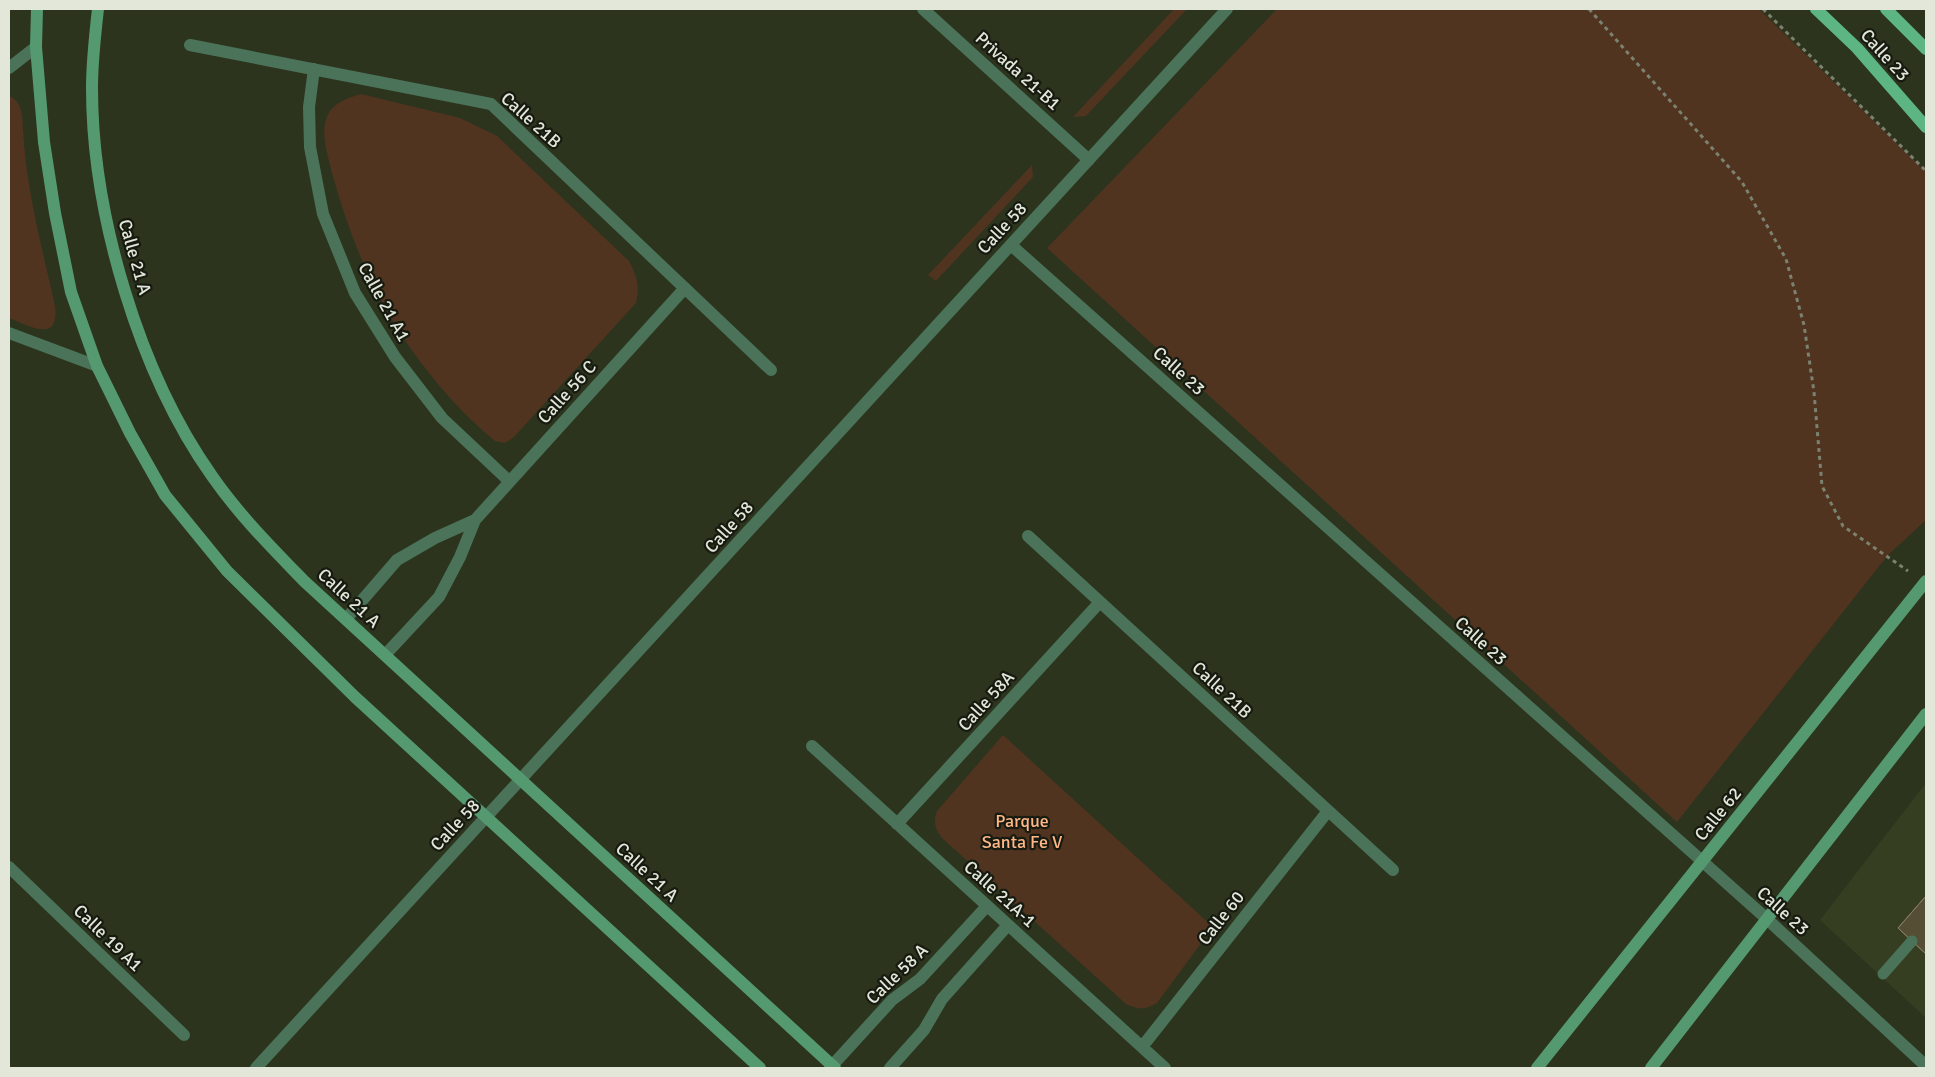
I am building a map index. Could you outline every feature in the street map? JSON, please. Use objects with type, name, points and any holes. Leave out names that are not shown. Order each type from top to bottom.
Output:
[{"type":"main road","points":[[37,9],[36,47],[44,142],[55,213],[71,292],[97,366],[130,434],[165,496],[227,571],[355,697],[760,1068]]},
{"type":"main road","name":"Calle 21 A","points":[[98,9],[92,88],[104,210],[121,278],[147,353],[179,421],[212,476],[258,534],[346,619],[833,1068]]},
{"type":"main road","name":"Calle 23","points":[[1816,9],[1857,48],[1926,127]]},
{"type":"main road","name":"Calle 23","points":[[1886,9],[1926,49]]},
{"type":"main road","name":"Calle 62","points":[[1537,1068],[1926,582]]},
{"type":"main road","points":[[1651,1068],[1926,714]]},
{"type":"street","name":"Privada 21-B1","points":[[923,9],[1089,160]]},
{"type":"street","name":"Calle 58","points":[[256,1068],[1227,9]]},
{"type":"street","name":"Calle 21B","points":[[190,45],[491,104],[771,370]]},
{"type":"street","points":[[9,68],[36,47]]},
{"type":"street","name":"Calle 21 A1","points":[[314,69],[309,107],[310,147],[323,214],[355,293],[395,357],[442,418],[509,481]]},
{"type":"street","name":"Calle 23","points":[[1011,245],[1767,920],[1926,1066]]},
{"type":"street","name":"Calle 56 C","points":[[385,656],[439,597],[460,557],[475,520],[684,288]]},
{"type":"street","points":[[9,333],[97,366]]},
{"type":"street","name":"Calle 56 C","points":[[346,619],[397,560],[435,538],[475,520]]},
{"type":"street","name":"Calle 21B","points":[[1028,536],[1392,870]]},
{"type":"street","name":"Calle 58A","points":[[897,824],[1100,602]]},
{"type":"street","name":"Calle 21A-1","points":[[812,746],[1164,1068]]},
{"type":"street","name":"Calle 60","points":[[1142,1048],[1328,811]]},
{"type":"street","name":"Calle 19 A1","points":[[9,867],[184,1035]]},
{"type":"street","name":"Calle 58 A","points":[[833,1068],[892,1000],[920,979],[987,906]]},
{"type":"street","points":[[890,1068],[924,1030],[942,999],[1008,925]]},
{"type":"lane","points":[[1883,974],[1912,941]]},
{"type":"path","points":[[1589,9],[1742,182],[1786,259],[1804,325],[1814,392],[1822,486],[1843,526],[1926,582]]},
{"type":"path","points":[[1763,9],[1926,172]]},
{"type":"shaded area","points":[[1926,783],[1926,1018],[1820,920]]},
{"type":"green space","points":[[1174,9],[1187,9],[1086,116],[1073,117]]},
{"type":"green space","points":[[1277,9],[1759,9],[1926,172],[1926,520],[1888,555],[1677,822],[1047,248]]},
{"type":"green space","points":[[361,94],[460,118],[497,136],[629,261],[634,272],[638,286],[636,303],[514,437],[505,443],[495,441],[450,398],[411,349],[385,307],[354,242],[332,173],[324,131],[327,117],[333,108],[346,99]]},
{"type":"green space","points":[[9,96],[17,102],[21,110],[27,174],[55,306],[53,325],[48,329],[34,328],[9,318]]},
{"type":"green space","points":[[1032,165],[1033,177],[936,281],[928,275]]},
{"type":"green space","name":"Parque Santa Fe V","points":[[1003,735],[1213,927],[1157,1003],[1142,1008],[1126,1004],[942,838],[935,825],[937,811]]},
{"type":"building","points":[[1926,896],[1926,954],[1898,928]]},
{"type":"building","points":[[1926,896],[1926,954],[1898,928]]}]
